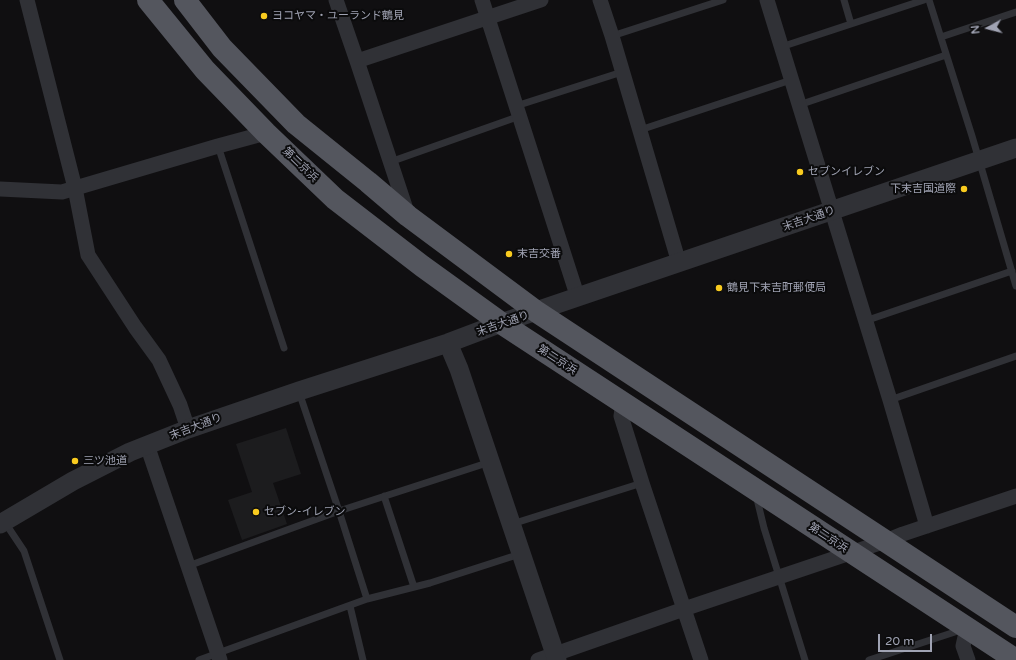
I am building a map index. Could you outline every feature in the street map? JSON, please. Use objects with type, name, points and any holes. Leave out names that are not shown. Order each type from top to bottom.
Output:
[{"type":"highway","name":"第二京浜","points":[[148,0],[205,70],[266,133],[336,199],[422,266],[501,323],[1016,660]]},
{"type":"highway","points":[[185,0],[222,48],[296,124],[408,216],[537,312],[1016,627]]},
{"type":"street","points":[[27,0],[75,188],[88,255],[135,327],[159,360],[180,405],[188,429]]},
{"type":"street","points":[[336,0],[408,216]]},
{"type":"street","points":[[482,0],[578,298]]},
{"type":"street","points":[[357,61],[541,0]]},
{"type":"street","points":[[600,0],[679,263]]},
{"type":"street","points":[[767,0],[890,400],[927,526]]},
{"type":"street","points":[[0,189],[62,192],[266,133]]},
{"type":"street","name":"末吉大通り","points":[[1,520],[130,452],[188,429],[298,391],[448,343],[501,323],[1016,148]]},
{"type":"street","points":[[448,343],[459,369],[521,554],[550,658],[684,609],[1016,496]]},
{"type":"street","points":[[623,402],[621,416],[702,660]]},
{"type":"street","points":[[147,445],[219,657]]},
{"type":"street","points":[[967,628],[964,646],[968,660]]},
{"type":"lane","points":[[612,36],[723,0]]},
{"type":"lane","points":[[844,0],[851,24]]},
{"type":"lane","points":[[781,47],[924,0]]},
{"type":"lane","points":[[929,0],[979,160],[1016,286]]},
{"type":"lane","points":[[941,37],[1016,12]]},
{"type":"lane","points":[[799,105],[946,55]]},
{"type":"lane","points":[[390,162],[518,111],[622,72]]},
{"type":"lane","points":[[640,130],[791,80]]},
{"type":"lane","points":[[218,146],[284,348]]},
{"type":"lane","points":[[865,320],[1012,271]]},
{"type":"lane","points":[[890,400],[1016,356]]},
{"type":"lane","points":[[298,391],[367,599]]},
{"type":"lane","points":[[188,566],[339,511],[490,462]]},
{"type":"lane","points":[[511,524],[642,483]]},
{"type":"lane","points":[[755,489],[764,528],[805,660]]},
{"type":"lane","points":[[384,496],[414,587]]},
{"type":"lane","points":[[1,520],[24,551],[60,660]]},
{"type":"lane","points":[[199,660],[219,657],[367,599],[414,587],[521,554]]},
{"type":"lane","points":[[350,606],[363,660]]},
{"type":"lane","points":[[869,660],[967,628]]},
{"type":"shaded area","points":[[286,428],[301,474],[273,483],[287,524],[242,540],[228,500],[252,492],[236,444]]},
{"type":"place","name":"ヨコヤマ・ユーランド鶴見","points":[[264,16]]},
{"type":"place","name":"セブンイレブン","points":[[800,172]]},
{"type":"place","name":"下末吉国道際","points":[[964,189]]},
{"type":"place","name":"末吉交番","points":[[509,254]]},
{"type":"place","name":"鶴見下末吉町郵便局","points":[[719,288]]},
{"type":"place","name":"三ツ池道","points":[[75,461]]},
{"type":"place","name":"セブン-イレブン","points":[[256,512]]}]
